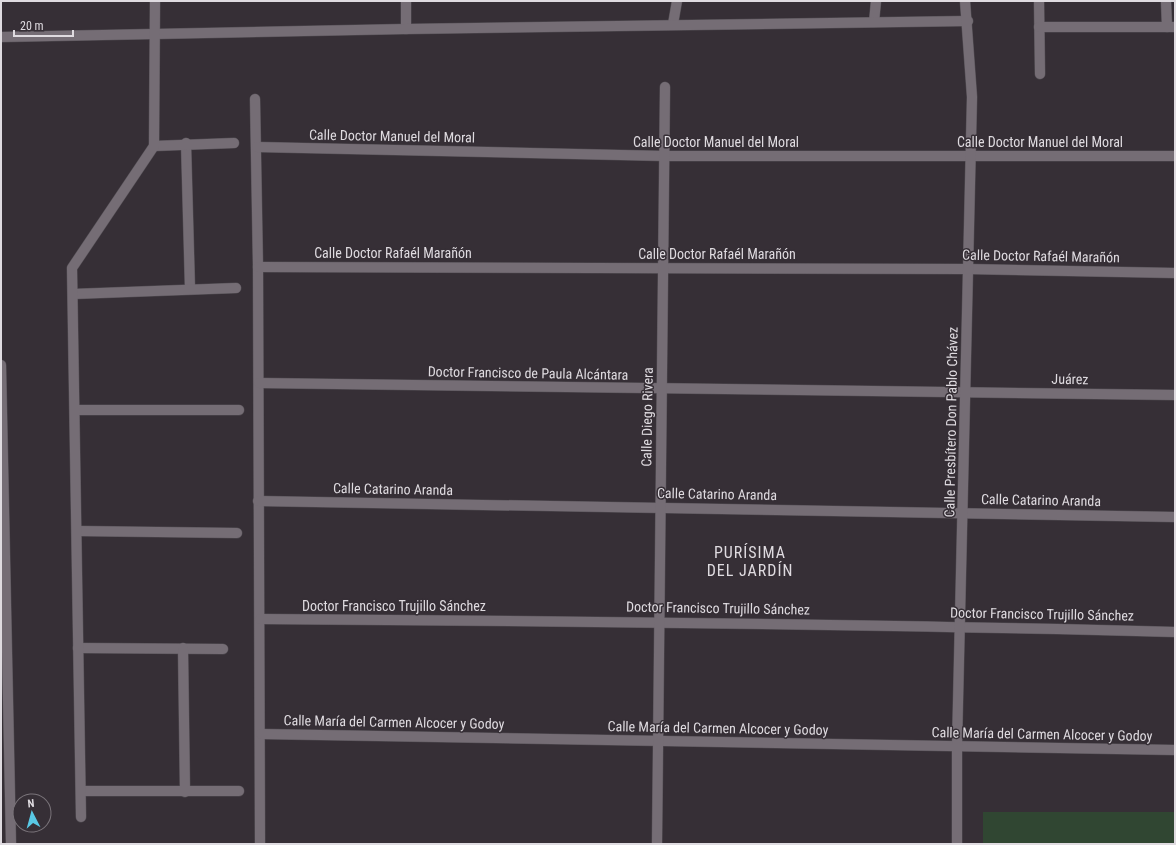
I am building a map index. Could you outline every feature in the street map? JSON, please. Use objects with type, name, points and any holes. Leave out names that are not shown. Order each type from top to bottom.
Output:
[{"type":"street","points":[[81,817],[72,268],[154,146],[156,34],[155,1]]},
{"type":"street","points":[[406,1],[406,29]]},
{"type":"street","points":[[673,24],[677,1]]},
{"type":"street","points":[[874,22],[876,1]]},
{"type":"street","name":"Calle Presbítero Don Pablo Chávez","points":[[957,844],[957,746],[972,97],[968,21],[965,1]]},
{"type":"street","points":[[1039,1],[1040,74]]},
{"type":"street","points":[[1039,27],[1171,27],[1166,1]]},
{"type":"street","points":[[1,37],[673,24],[968,21]]},
{"type":"street","name":"Calle Diego Rivera","points":[[657,844],[665,87]]},
{"type":"street","points":[[255,99],[257,147],[259,383],[258,501],[260,619],[260,844]]},
{"type":"street","points":[[154,146],[234,143]]},
{"type":"street","points":[[186,144],[190,290]]},
{"type":"street","name":"Calle Doctor Manuel del Moral","points":[[257,147],[665,156],[1175,156]]},
{"type":"street","name":"Calle Doctor Rafaél Marañón","points":[[258,267],[967,269],[1175,273]]},
{"type":"street","points":[[73,294],[236,288]]},
{"type":"street","points":[[1,365],[11,844]]},
{"type":"street","name":"Doctor Francisco de Paula Alcántara","points":[[259,383],[965,392]]},
{"type":"street","name":"Juárez","points":[[965,392],[1175,394]]},
{"type":"street","points":[[75,410],[239,410]]},
{"type":"street","name":"Calle Catarino Aranda","points":[[258,501],[1175,516]]},
{"type":"street","points":[[77,531],[237,533]]},
{"type":"street","name":"Doctor Francisco Trujillo Sánchez","points":[[260,619],[659,621],[960,626],[1175,632]]},
{"type":"street","points":[[78,648],[223,649]]},
{"type":"street","points":[[183,648],[185,792]]},
{"type":"street","name":"Calle María del Carmen Alcocer y Godoy","points":[[260,734],[1175,750]]},
{"type":"street","points":[[81,791],[239,791]]},
{"type":"green space","points":[[983,812],[1175,812],[1175,844],[983,844]]},
{"type":"district","name":"PURÍSIMA DEL JARDÍN","points":[[750,561]]}]
